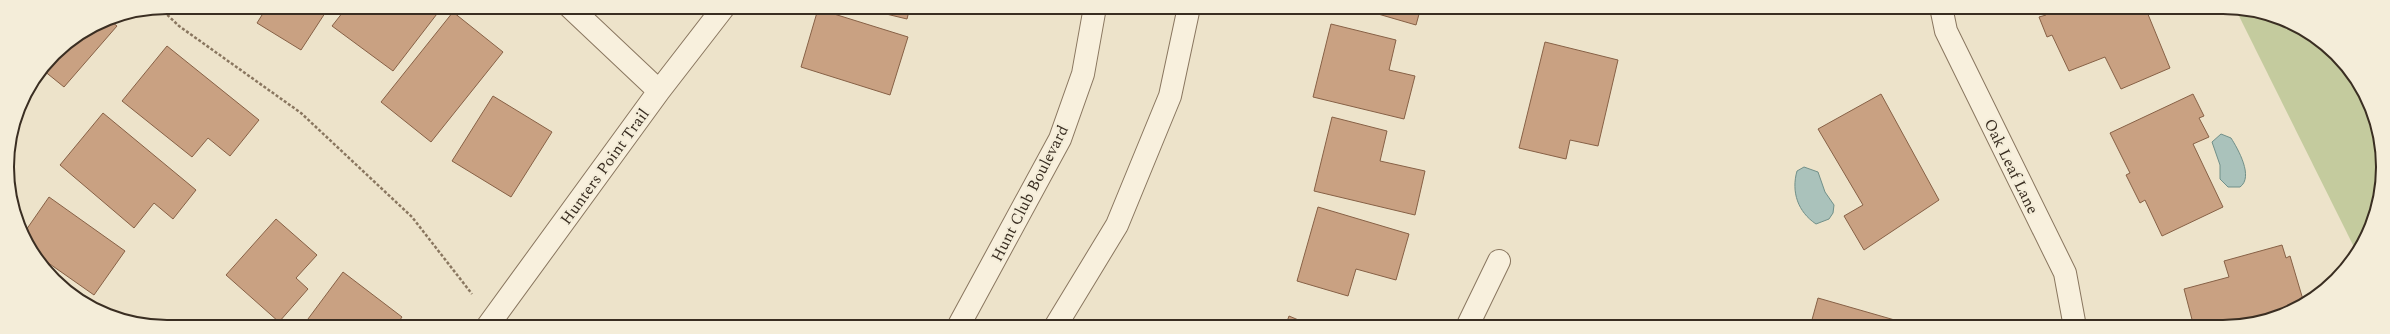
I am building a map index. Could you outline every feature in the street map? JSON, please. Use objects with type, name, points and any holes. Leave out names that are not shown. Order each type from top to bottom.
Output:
[{"type":"street","points":[[577,14],[659,91]]},
{"type":"street","name":"Hunters Point Trail","points":[[496,320],[659,91],[719,14]]},
{"type":"street","name":"Hunt Club Boulevard","points":[[962,320],[1060,139],[1083,74],[1094,14]]},
{"type":"street","points":[[1060,320],[1117,225],[1170,96],[1188,14]]},
{"type":"street","name":"Oak Leaf Lane","points":[[1942,14],[1946,31],[2065,273],[2074,320]]},
{"type":"street","points":[[1470,320],[1499,261]]},
{"type":"path","points":[[166,14],[179,26],[301,114],[412,217],[490,320]]},
{"type":"green space","points":[[2238,15],[2263,19],[2300,34],[2324,52],[2338,66],[2360,99],[2371,127],[2376,157],[2376,177],[2371,207],[2354,247]]},
{"type":"water","points":[[2221,134],[2231,138],[2241,156],[2245,170],[2245,177],[2244,182],[2240,187],[2228,187],[2220,179],[2220,165],[2212,142]]},
{"type":"water","points":[[1804,167],[1818,172],[1825,192],[1834,205],[1833,213],[1829,219],[1816,224],[1800,207],[1796,194],[1795,179],[1797,171]]},
{"type":"building","points":[[263,14],[324,14],[301,50],[257,23]]},
{"type":"building","points":[[341,14],[437,14],[393,71],[332,26]]},
{"type":"building","points":[[451,14],[456,14],[503,52],[431,142],[381,102]]},
{"type":"building","points":[[817,14],[834,14],[908,37],[890,95],[801,67]]},
{"type":"building","points":[[886,14],[908,14],[907,19]]},
{"type":"building","points":[[1378,14],[1419,14],[1416,25]]},
{"type":"building","points":[[2148,14],[2170,68],[2121,89],[2105,57],[2069,71],[2052,35],[2047,37],[2039,17],[2046,15]]},
{"type":"building","points":[[114,24],[117,26],[64,87],[47,73],[52,66],[66,52],[90,34]]},
{"type":"building","points":[[1331,24],[1396,40],[1389,70],[1415,76],[1404,119],[1313,97]]},
{"type":"building","points":[[1545,42],[1618,60],[1598,146],[1570,140],[1566,159],[1519,148]]},
{"type":"building","points":[[167,46],[259,120],[230,156],[208,138],[192,157],[122,101]]},
{"type":"building","points":[[1881,94],[1939,200],[1864,250],[1844,216],[1863,205],[1818,129]]},
{"type":"building","points":[[2193,94],[2204,116],[2199,118],[2209,137],[2193,144],[2223,207],[2162,236],[2145,200],[2140,203],[2126,175],[2130,173],[2110,133]]},
{"type":"building","points":[[493,96],[552,132],[511,197],[452,161]]},
{"type":"building","points":[[103,113],[196,190],[173,219],[154,203],[134,228],[60,165]]},
{"type":"building","points":[[1332,117],[1387,131],[1380,161],[1425,171],[1415,215],[1314,191]]},
{"type":"building","points":[[49,197],[125,251],[94,295],[48,263],[34,244],[27,229]]},
{"type":"building","points":[[1318,207],[1409,234],[1396,280],[1356,269],[1348,296],[1297,281]]},
{"type":"building","points":[[276,219],[317,255],[296,278],[308,289],[281,320],[277,320],[226,275]]},
{"type":"building","points":[[2282,245],[2286,258],[2290,256],[2303,298],[2272,312],[2243,319],[2192,320],[2184,289],[2229,277],[2224,261]]},
{"type":"building","points":[[343,272],[402,317],[400,320],[307,320]]},
{"type":"building","points":[[1818,298],[1895,320],[1812,320]]},
{"type":"building","points":[[1289,316],[1298,320],[1288,320]]}]
